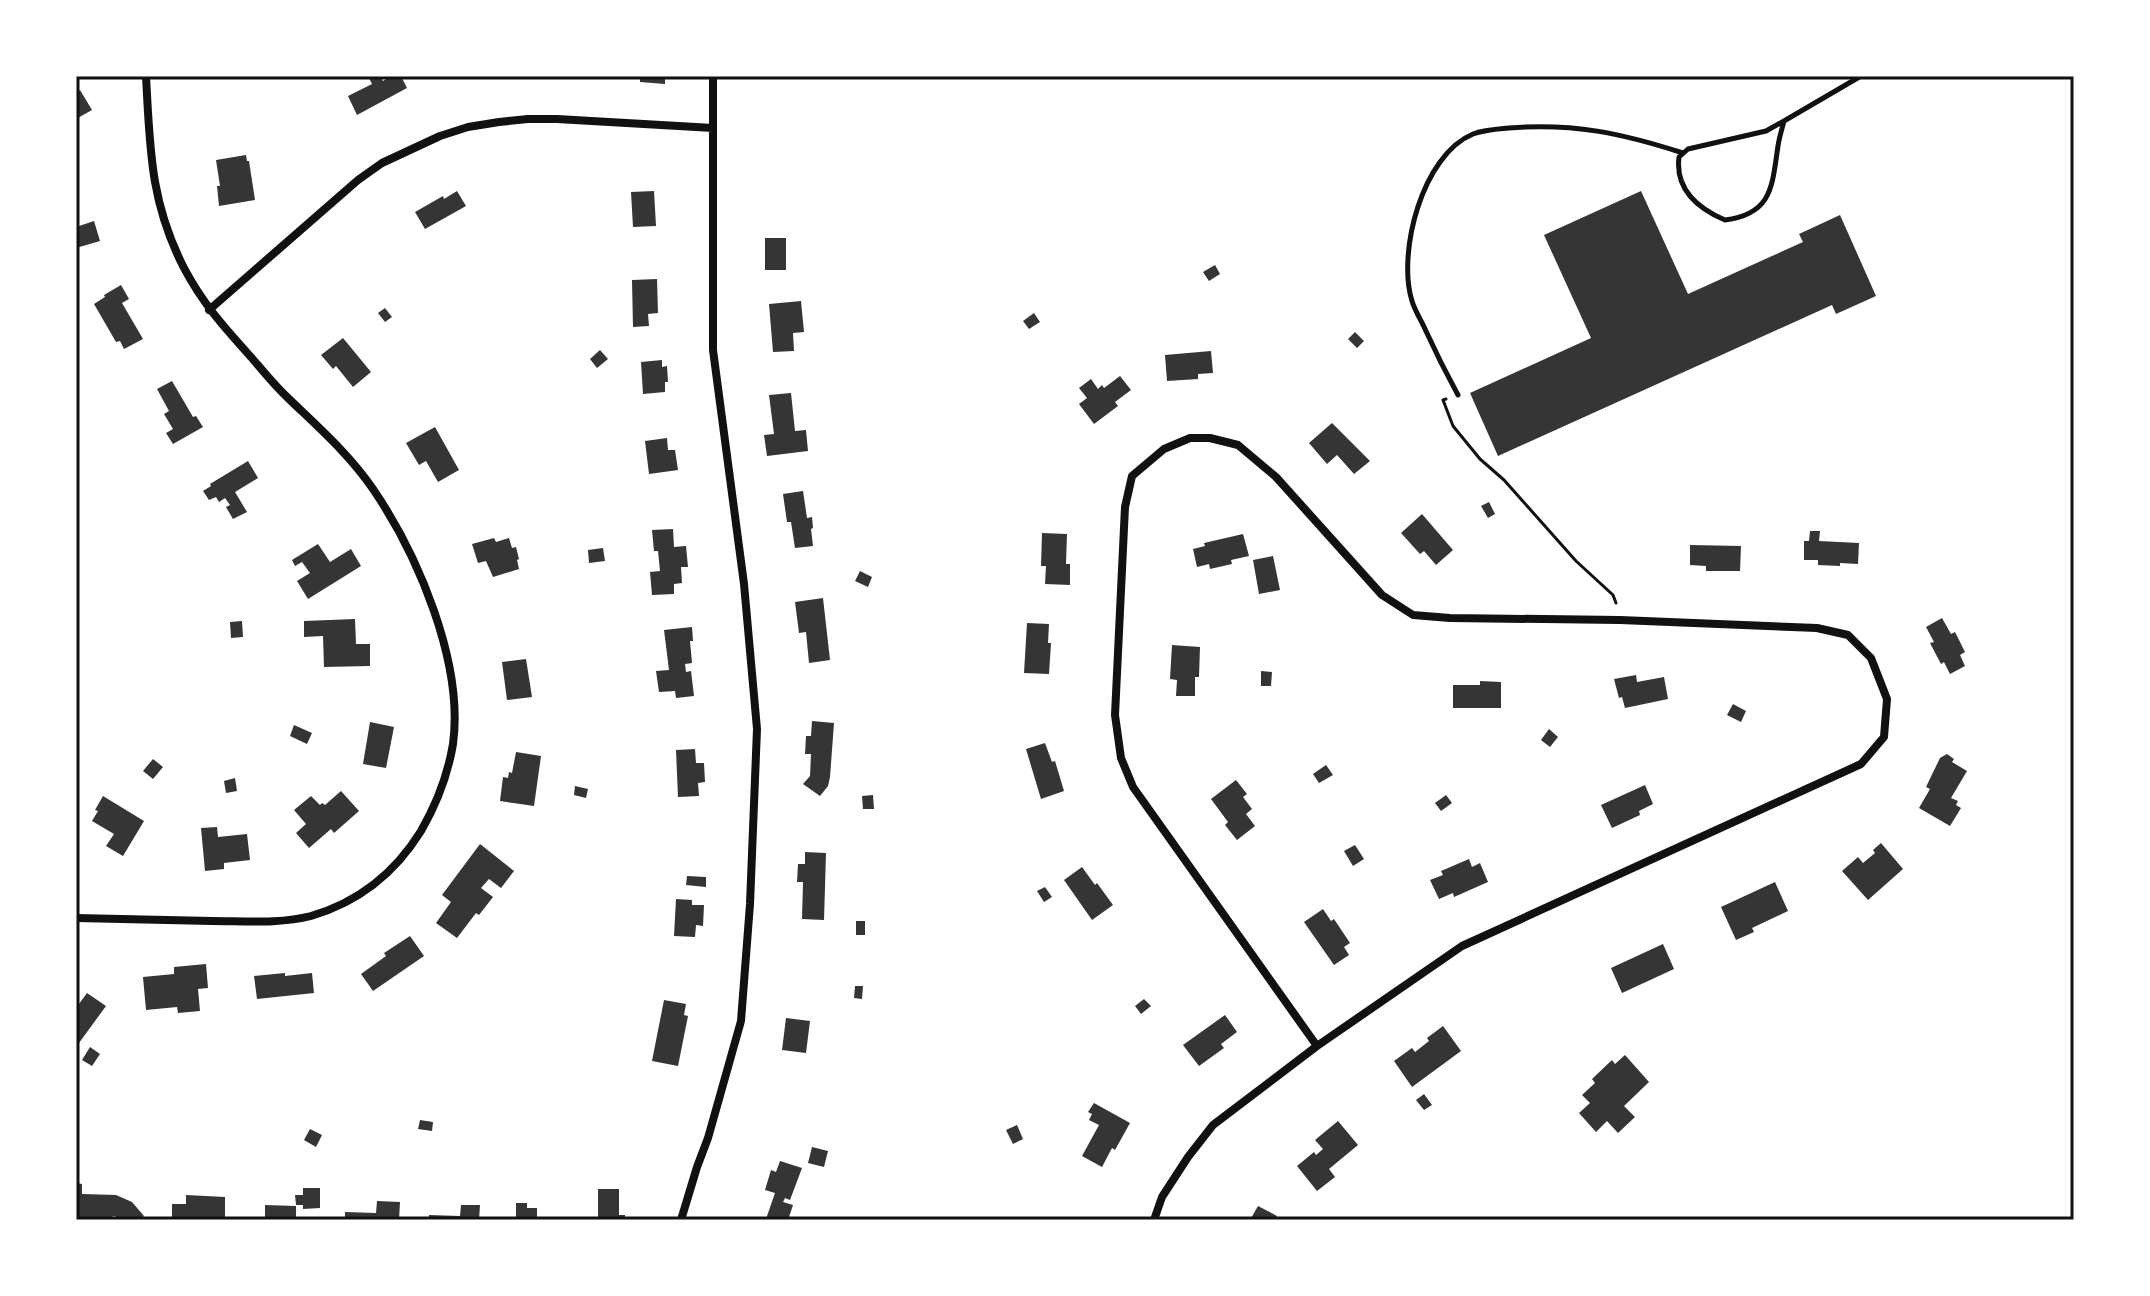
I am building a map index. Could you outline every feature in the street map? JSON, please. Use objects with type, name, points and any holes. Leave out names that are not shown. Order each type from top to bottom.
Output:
[{"type":"street","points":[[76,918],[266,921],[312,915],[340,905],[381,880],[404,857],[427,820],[443,784],[453,741],[454,705],[441,636],[425,587],[389,514],[338,445],[287,398],[209,310],[185,270],[164,222],[150,156],[146,76]]},
{"type":"street","points":[[681,1220],[741,1021],[750,904],[757,729],[744,584],[713,350],[713,76]]},
{"type":"street","points":[[209,310],[358,180],[382,163],[440,136],[468,127],[528,119],[713,128]]},
{"type":"street","points":[[1154,1220],[1162,1197],[1213,1125],[1317,1046],[1462,946],[1861,764],[1884,737],[1887,699],[1871,658],[1848,635],[1817,628],[1413,615],[1382,595],[1276,477],[1238,445],[1210,438],[1190,438],[1164,449],[1132,476],[1125,507],[1115,715],[1121,758],[1133,787],[1317,1046]]},
{"type":"lane","points":[[1784,121],[1771,189],[1763,203],[1751,213],[1725,220],[1699,206],[1677,173],[1679,157],[1683,153],[1688,149],[1766,131],[1861,76]]},
{"type":"lane","points":[[1458,395],[1412,301],[1408,264],[1410,234],[1418,204],[1431,176],[1450,150],[1472,134],[1542,126],[1600,130],[1683,153]]},
{"type":"path","points":[[1458,395],[1443,400],[1453,426],[1576,561],[1613,595],[1616,603]]},
{"type":"building","points":[[368,76],[380,76],[383,81],[391,76],[401,76],[407,88],[357,115],[348,96],[372,84]]},
{"type":"building","points":[[640,76],[665,76],[665,84],[640,82]]},
{"type":"building","points":[[80,90],[92,110],[76,119],[76,93]]},
{"type":"building","points":[[246,155],[255,200],[219,206],[216,160]]},
{"type":"building","points":[[457,191],[466,206],[425,229],[415,212]]},
{"type":"building","points":[[654,191],[656,226],[633,227],[631,192]]},
{"type":"building","points":[[1641,191],[1688,294],[1803,242],[1799,234],[1840,215],[1876,296],[1836,314],[1832,305],[1498,456],[1470,393],[1591,338],[1544,235]]},
{"type":"building","points":[[94,221],[100,241],[76,248],[76,227]]},
{"type":"building","points":[[765,238],[786,238],[786,270],[765,270]]},
{"type":"building","points":[[1215,265],[1220,274],[1209,281],[1203,272]]},
{"type":"building","points":[[657,279],[658,313],[648,314],[649,326],[633,327],[632,280]]},
{"type":"building","points":[[121,285],[129,299],[122,303],[143,339],[124,349],[120,341],[116,342],[94,304]]},
{"type":"building","points":[[801,301],[804,332],[793,333],[794,351],[773,352],[769,304]]},
{"type":"building","points":[[385,308],[392,317],[385,322],[378,313]]},
{"type":"building","points":[[1034,313],[1040,322],[1029,329],[1023,321]]},
{"type":"building","points":[[1355,332],[1364,341],[1357,348],[1348,339]]},
{"type":"building","points":[[343,338],[371,372],[353,387],[336,366],[333,369],[321,355]]},
{"type":"building","points":[[600,350],[608,359],[597,368],[590,359]]},
{"type":"building","points":[[1211,351],[1213,373],[1198,374],[1198,379],[1167,381],[1165,355]]},
{"type":"building","points":[[662,360],[662,367],[667,366],[665,392],[643,394],[641,362]]},
{"type":"building","points":[[1120,376],[1131,390],[1115,402],[1118,406],[1094,424],[1079,404],[1087,398],[1079,388],[1091,379],[1098,389],[1102,385],[1104,388]]},
{"type":"building","points":[[172,381],[193,417],[196,416],[203,427],[173,444],[166,433],[173,429],[164,414],[169,411],[157,389]]},
{"type":"building","points":[[791,393],[795,431],[806,430],[808,451],[767,456],[764,435],[774,434],[769,395]]},
{"type":"building","points":[[1332,423],[1370,461],[1354,474],[1337,455],[1327,464],[1309,443]]},
{"type":"building","points":[[435,427],[459,470],[438,482],[426,461],[419,465],[406,443]]},
{"type":"building","points":[[667,438],[668,450],[675,450],[678,470],[649,474],[645,441]]},
{"type":"building","points":[[248,461],[258,478],[235,492],[247,512],[233,519],[225,498],[219,502],[216,497],[209,500],[203,491]]},
{"type":"building","points":[[803,491],[807,518],[812,517],[813,546],[795,548],[783,494]]},
{"type":"building","points":[[1489,502],[1495,514],[1488,518],[1481,506]]},
{"type":"building","points":[[1422,514],[1453,550],[1436,565],[1424,551],[1420,554],[1401,533]]},
{"type":"building","points":[[673,529],[674,547],[686,546],[688,567],[681,567],[682,583],[674,584],[674,594],[652,595],[650,572],[660,571],[652,530]]},
{"type":"building","points":[[1810,531],[1820,531],[1819,541],[1859,543],[1858,564],[1818,565],[1818,560],[1804,560],[1804,541],[1809,541]]},
{"type":"building","points":[[1042,533],[1067,534],[1066,564],[1070,564],[1070,585],[1045,584],[1046,566],[1041,566]]},
{"type":"building","points":[[1243,534],[1249,556],[1210,569],[1209,564],[1197,567],[1193,549],[1205,546],[1204,543]]},
{"type":"building","points":[[494,538],[496,542],[509,538],[512,548],[516,547],[519,569],[493,577],[486,561],[478,563],[472,544]]},
{"type":"building","points":[[318,544],[330,562],[351,549],[361,566],[308,599],[297,581],[310,573],[302,562],[295,566],[292,560]]},
{"type":"building","points":[[1690,545],[1741,546],[1740,571],[1706,571],[1706,566],[1690,565]]},
{"type":"building","points":[[603,548],[605,561],[589,563],[588,550]]},
{"type":"building","points":[[1273,556],[1280,590],[1259,594],[1253,560]]},
{"type":"building","points":[[860,571],[872,577],[868,587],[855,581]]},
{"type":"building","points":[[823,598],[830,660],[809,663],[806,632],[799,633],[795,602]]},
{"type":"building","points":[[1942,618],[1951,634],[1955,632],[1965,652],[1960,655],[1965,666],[1950,674],[1930,643],[1934,642],[1926,627]]},
{"type":"building","points":[[355,619],[356,644],[370,644],[370,666],[324,667],[323,636],[304,637],[304,621]]},
{"type":"building","points":[[242,621],[243,637],[231,638],[230,622]]},
{"type":"building","points":[[1027,623],[1049,624],[1049,674],[1024,673]]},
{"type":"building","points":[[692,627],[692,663],[685,664],[686,672],[691,671],[694,696],[676,698],[675,691],[659,692],[656,671],[669,670],[664,630]]},
{"type":"building","points":[[1172,645],[1200,647],[1195,696],[1176,696],[1177,680],[1170,679]]},
{"type":"building","points":[[526,659],[532,697],[507,700],[502,662]]},
{"type":"building","points":[[1261,671],[1272,672],[1271,686],[1261,686]]},
{"type":"building","points":[[1636,675],[1637,682],[1664,677],[1668,699],[1625,708],[1614,679]]},
{"type":"building","points":[[1480,681],[1501,682],[1501,708],[1453,708],[1453,685],[1480,685]]},
{"type":"building","points":[[1733,704],[1746,711],[1741,722],[1727,715]]},
{"type":"building","points":[[812,721],[834,723],[830,777],[828,786],[820,796],[803,784],[810,776],[811,754],[805,754],[806,736],[811,736]]},
{"type":"building","points":[[370,722],[394,727],[386,768],[363,764]]},
{"type":"building","points":[[294,725],[312,733],[307,744],[290,736]]},
{"type":"building","points":[[1549,729],[1558,737],[1550,747],[1541,740]]},
{"type":"building","points":[[1045,743],[1052,762],[1055,761],[1064,791],[1041,799],[1026,749]]},
{"type":"building","points":[[695,749],[696,763],[704,763],[705,782],[698,783],[699,796],[678,797],[676,750]]},
{"type":"building","points":[[516,752],[541,756],[534,806],[500,801],[503,777],[508,778],[509,772],[512,773]]},
{"type":"building","points":[[1947,754],[1954,759],[1952,762],[1967,771],[1951,798],[1958,801],[1956,805],[1961,808],[1950,826],[1919,808],[1930,789],[1926,787],[1940,758]]},
{"type":"building","points":[[153,759],[163,767],[153,779],[143,771]]},
{"type":"building","points":[[1326,765],[1333,775],[1319,783],[1313,774]]},
{"type":"building","points":[[235,778],[237,791],[226,793],[224,781]]},
{"type":"building","points":[[1236,780],[1247,794],[1243,797],[1252,809],[1246,814],[1255,826],[1237,840],[1211,799]]},
{"type":"building","points":[[1645,785],[1653,804],[1639,811],[1640,815],[1612,828],[1601,805]]},
{"type":"building","points":[[575,786],[588,789],[586,798],[574,795]]},
{"type":"building","points":[[341,791],[359,811],[334,833],[331,829],[309,848],[296,833],[306,824],[294,810],[311,796],[320,805],[325,805]]},
{"type":"building","points":[[873,795],[874,809],[863,809],[862,796]]},
{"type":"building","points":[[1446,795],[1452,803],[1441,811],[1435,803]]},
{"type":"building","points":[[103,796],[144,821],[123,856],[106,846],[114,834],[92,821]]},
{"type":"building","points":[[217,827],[218,837],[247,834],[250,860],[224,863],[224,869],[205,871],[201,828]]},
{"type":"building","points":[[1881,843],[1903,869],[1868,900],[1842,871],[1858,857],[1863,863]]},
{"type":"building","points":[[480,844],[514,871],[501,888],[489,879],[481,888],[493,897],[457,938],[436,923],[451,902],[442,895]]},
{"type":"building","points":[[1355,845],[1364,859],[1353,866],[1344,851]]},
{"type":"building","points":[[805,852],[826,853],[824,920],[802,919],[803,882],[797,882],[798,864],[805,864]]},
{"type":"building","points":[[1469,859],[1472,867],[1480,863],[1488,882],[1454,897],[1453,893],[1439,899],[1430,880],[1443,875],[1441,871]]},
{"type":"building","points":[[1082,867],[1113,905],[1092,920],[1064,880]]},
{"type":"building","points":[[687,876],[706,877],[706,887],[686,885]]},
{"type":"building","points":[[1775,882],[1788,911],[1752,928],[1754,932],[1736,940],[1721,907]]},
{"type":"building","points":[[1045,887],[1052,897],[1044,902],[1037,891]]},
{"type":"building","points":[[676,899],[692,900],[692,905],[704,905],[703,926],[696,925],[695,937],[674,936]]},
{"type":"building","points":[[1323,909],[1350,943],[1344,947],[1349,955],[1334,965],[1304,922]]},
{"type":"building","points":[[856,921],[865,921],[865,935],[856,935]]},
{"type":"building","points":[[410,936],[424,956],[373,991],[361,974],[386,956],[384,953]]},
{"type":"building","points":[[1663,944],[1674,969],[1622,993],[1611,968]]},
{"type":"building","points":[[206,964],[208,988],[198,989],[200,1011],[178,1013],[177,1007],[146,1010],[143,977],[174,974],[174,967]]},
{"type":"building","points":[[285,973],[285,976],[312,973],[314,993],[257,999],[254,976]]},
{"type":"building","points":[[855,986],[863,986],[862,999],[854,998]]},
{"type":"building","points":[[87,993],[106,1006],[79,1043],[76,1040],[76,1008]]},
{"type":"building","points":[[1144,999],[1151,1006],[1141,1014],[1135,1006]]},
{"type":"building","points":[[664,1000],[686,1004],[684,1015],[688,1016],[678,1066],[652,1061]]},
{"type":"building","points":[[1225,1015],[1237,1032],[1221,1044],[1224,1048],[1199,1066],[1183,1045]]},
{"type":"building","points":[[786,1018],[810,1021],[806,1053],[782,1050]]},
{"type":"building","points":[[1443,1026],[1461,1051],[1412,1087],[1394,1061],[1412,1048],[1415,1052]]},
{"type":"building","points":[[90,1047],[100,1054],[92,1066],[82,1060]]},
{"type":"building","points":[[1625,1055],[1649,1082],[1624,1106],[1635,1117],[1618,1133],[1607,1121],[1596,1132],[1579,1113],[1590,1103],[1582,1095],[1595,1083],[1592,1079],[1612,1060],[1615,1064]]},
{"type":"building","points":[[1424,1094],[1432,1105],[1424,1110],[1416,1100]]},
{"type":"building","points":[[1094,1103],[1130,1123],[1102,1167],[1082,1156],[1099,1125],[1089,1120],[1092,1114],[1088,1112]]},
{"type":"building","points":[[420,1120],[433,1122],[432,1131],[418,1129]]},
{"type":"building","points":[[1338,1121],[1358,1145],[1329,1169],[1335,1177],[1317,1191],[1297,1166],[1314,1152],[1316,1155],[1323,1149],[1315,1140]]},
{"type":"building","points":[[1017,1125],[1023,1139],[1013,1144],[1006,1130]]},
{"type":"building","points":[[310,1129],[322,1135],[316,1147],[304,1140]]},
{"type":"building","points":[[812,1147],[828,1151],[824,1167],[808,1163]]},
{"type":"building","points":[[780,1161],[802,1168],[790,1200],[785,1198],[783,1202],[793,1205],[788,1220],[768,1220],[775,1193],[765,1190],[771,1170],[776,1172]]},
{"type":"building","points":[[76,1183],[82,1184],[82,1194],[116,1195],[132,1202],[144,1216],[140,1220],[119,1220],[115,1216],[111,1220],[104,1220],[104,1217],[76,1220]]},
{"type":"building","points":[[303,1188],[320,1188],[320,1208],[303,1209],[303,1205],[296,1205],[295,1195],[303,1195]]},
{"type":"building","points":[[598,1189],[619,1189],[619,1215],[625,1215],[625,1220],[598,1220]]},
{"type":"building","points":[[186,1195],[225,1197],[225,1220],[172,1220],[172,1204],[186,1204]]},
{"type":"building","points":[[377,1201],[400,1202],[399,1220],[345,1220],[345,1212],[376,1213]]},
{"type":"building","points":[[516,1203],[527,1203],[527,1208],[537,1208],[537,1220],[516,1220]]},
{"type":"building","points":[[265,1205],[296,1206],[296,1220],[265,1220]]},
{"type":"building","points":[[461,1205],[480,1205],[479,1220],[429,1220],[429,1215],[460,1216]]},
{"type":"building","points":[[1258,1206],[1277,1216],[1275,1220],[1250,1220]]}]
